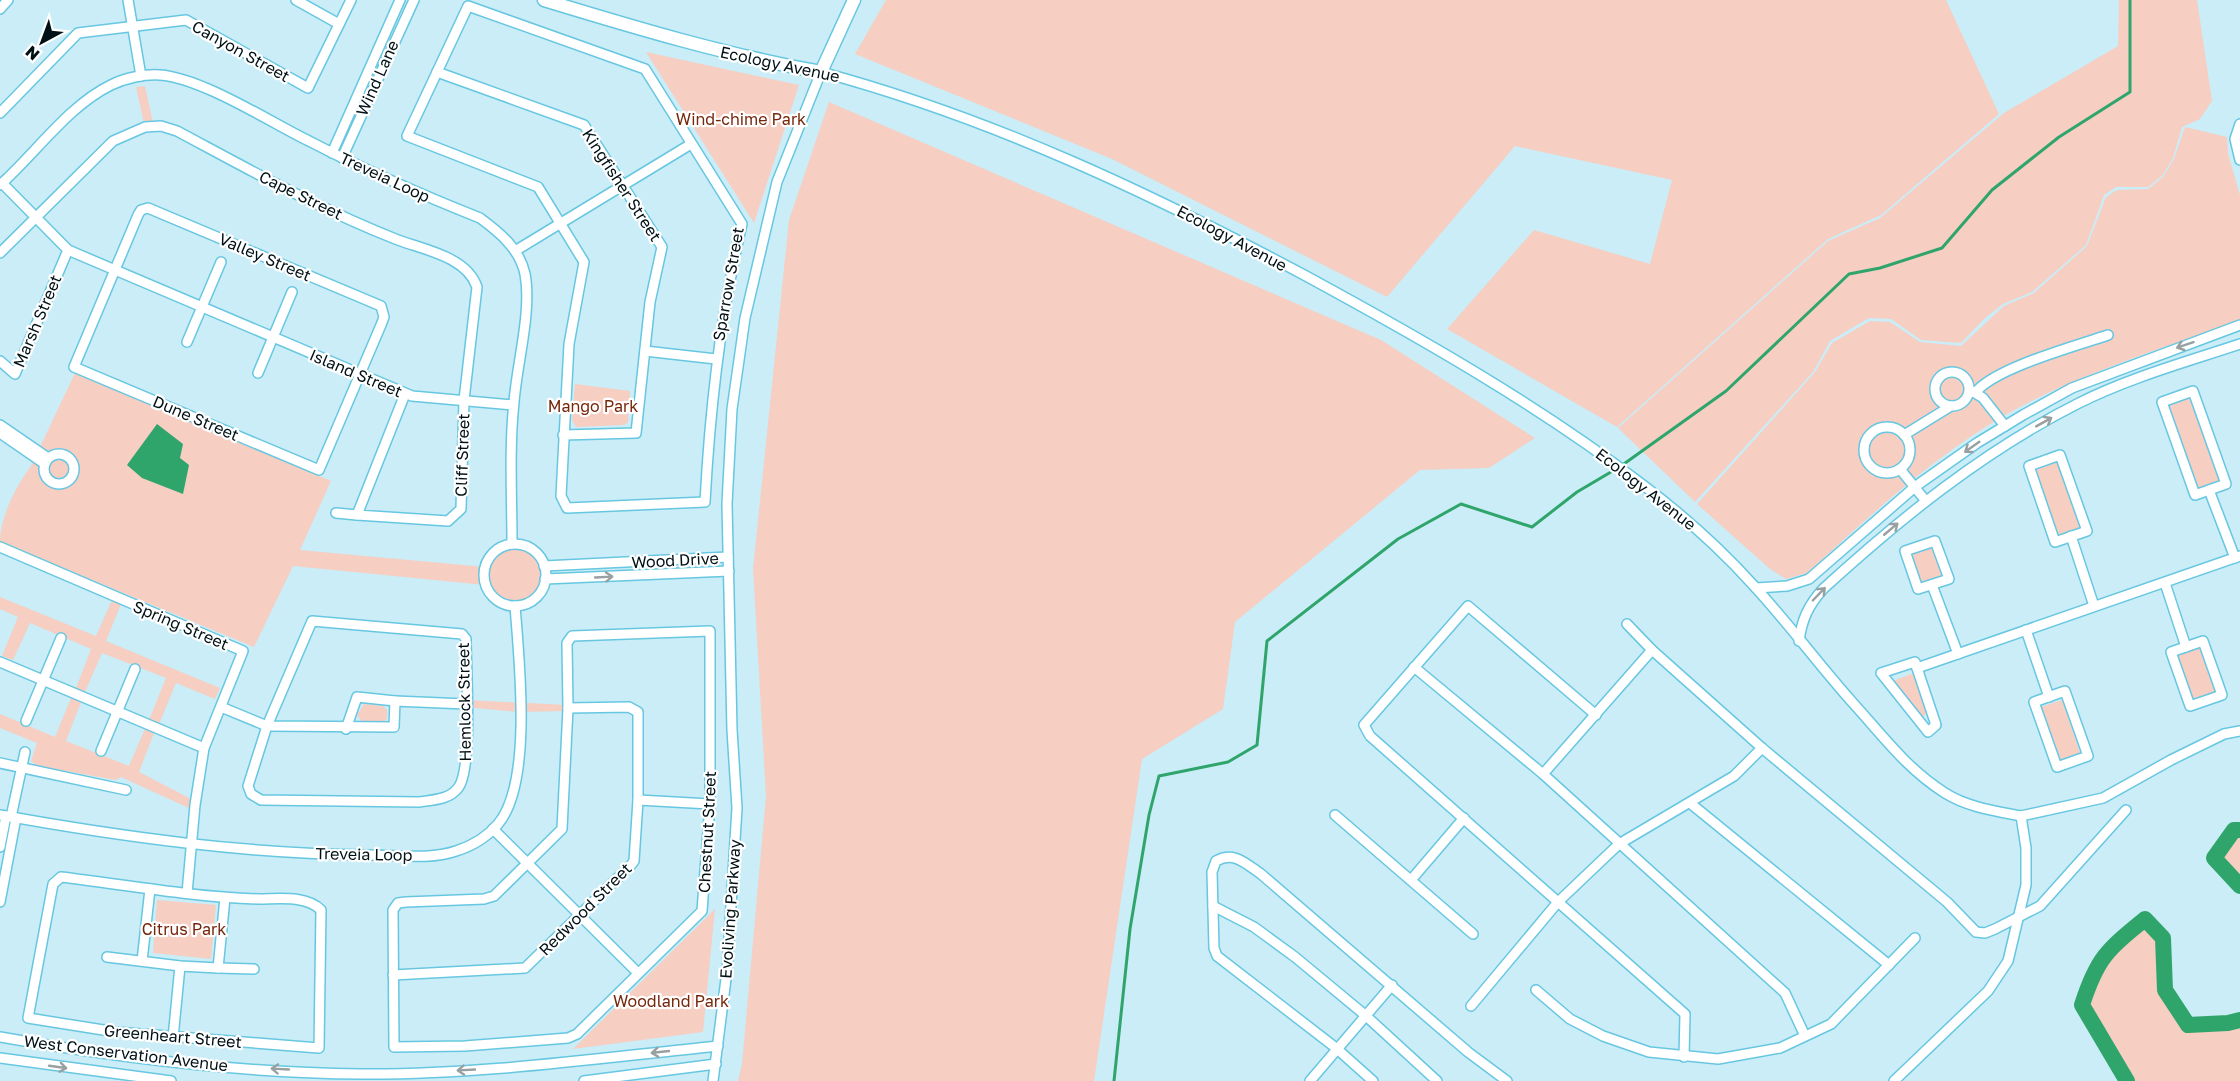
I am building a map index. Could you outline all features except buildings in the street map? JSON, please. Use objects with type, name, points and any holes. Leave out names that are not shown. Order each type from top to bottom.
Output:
[{"type":"street","points":[[0,9],[8,0]]},
{"type":"street","points":[[128,0],[141,76]]},
{"type":"street","points":[[296,0],[339,24]]},
{"type":"street","name":"Canyon Street","points":[[0,113],[78,33],[186,20],[308,88],[351,0]]},
{"type":"street","name":"Wind Lane","points":[[332,153],[400,0]]},
{"type":"street","name":"Wind Lane","points":[[342,158],[414,0]]},
{"type":"street","name":"Ecology Avenue","points":[[544,0],[687,44],[749,59],[821,72],[884,88],[943,110],[1130,185],[1414,334],[1601,453],[1694,525],[1756,588],[1816,663],[1917,774],[1949,796],[1985,809],[2021,816]]},
{"type":"street","points":[[821,72],[854,0]]},
{"type":"street","name":"Sparrow Street","points":[[468,6],[645,69],[742,224],[726,293],[716,359],[705,502],[567,508],[561,496],[569,344],[584,262],[538,187],[407,136],[437,72],[468,6]]},
{"type":"street","name":"Kingfisher Street","points":[[437,72],[584,125],[662,247],[650,302],[636,433],[563,435]]},
{"type":"street","name":"Evoliving Parkway","points":[[713,1081],[727,971],[737,808],[732,730],[727,504],[732,409],[745,318],[777,182],[821,72]]},
{"type":"street","name":"Treveia Loop","points":[[1,184],[82,102],[112,84],[141,76],[161,75],[190,82],[342,158],[480,219],[500,232],[515,251],[525,273],[525,307],[513,405],[512,544]]},
{"type":"street","points":[[2240,124],[2235,139],[2240,160]]},
{"type":"street","name":"Cape Street","points":[[36,219],[113,141],[146,126],[161,126],[177,130],[292,193],[387,236],[460,264],[470,272],[477,287],[464,400]]},
{"type":"street","points":[[515,251],[691,144]]},
{"type":"street","name":"Island Street","points":[[1,184],[68,250],[115,271],[405,394],[513,405]]},
{"type":"street","name":"Valley Street","points":[[115,271],[138,214],[141,210],[148,208],[349,292],[381,306],[384,317],[360,375]]},
{"type":"street","points":[[0,253],[36,219]]},
{"type":"street","name":"Marsh Street","points":[[0,361],[15,374],[68,250]]},
{"type":"street","points":[[187,342],[221,262]]},
{"type":"street","name":"Dune Street","points":[[115,271],[74,367],[319,470],[360,375]]},
{"type":"street","points":[[258,373],[292,292]]},
{"type":"street","points":[[1756,588],[1787,586],[1809,579],[1916,486],[2005,426],[2072,388],[2240,325]]},
{"type":"street","points":[[1904,435],[1951,406],[1962,403],[1981,386],[2015,369],[2108,335]]},
{"type":"street","points":[[1799,641],[1802,622],[1809,605],[1925,500],[1987,456],[2079,403],[2134,380],[2240,344]]},
{"type":"street","points":[[645,351],[716,359]]},
{"type":"street","points":[[1951,406],[1942,402],[1936,393],[1940,378],[1949,373],[1959,374],[1968,382],[1972,392],[1989,404],[2005,426]]},
{"type":"street","points":[[2193,391],[2226,484],[2209,490],[2195,495],[2162,402],[2193,391]]},
{"type":"street","points":[[357,515],[405,394]]},
{"type":"street","name":"Cliff Street","points":[[336,513],[448,521],[455,517],[461,509],[464,400]]},
{"type":"street","points":[[0,425],[46,461],[0,433]]},
{"type":"street","points":[[1892,428],[1904,435],[1910,453],[1900,469],[1887,473],[1874,469],[1865,459],[1867,438],[1878,429],[1892,428]]},
{"type":"street","points":[[2060,455],[2087,531],[2071,536],[2055,542],[2029,466],[2060,455]]},
{"type":"street","points":[[1900,469],[1925,500]]},
{"type":"street","points":[[1917,668],[2237,557],[2209,490]]},
{"type":"street","points":[[1866,530],[1876,542]]},
{"type":"street","points":[[2071,536],[2094,606]]},
{"type":"street","points":[[1935,541],[1949,579],[1932,585],[1918,590],[1905,551],[1935,541]]},
{"type":"street","points":[[512,544],[532,550],[544,566],[545,579],[535,598],[515,606],[497,600],[486,585],[484,576],[489,558],[495,551],[512,544]]},
{"type":"street","name":"Spring Street","points":[[0,547],[243,651],[204,748],[195,805],[192,844]]},
{"type":"street","name":"Wood Drive","points":[[544,566],[729,557]]},
{"type":"street","points":[[1832,560],[1844,571]]},
{"type":"street","name":"Wood Drive","points":[[622,562],[624,576]]},
{"type":"street","name":"Wood Drive","points":[[545,579],[729,571]]},
{"type":"street","points":[[2165,583],[2186,647]]},
{"type":"street","points":[[1932,585],[1958,654]]},
{"type":"street","name":"Treveia Loop","points":[[8,817],[192,844],[326,855],[426,856],[456,851],[483,838],[493,829],[512,800],[519,770],[520,670],[515,606]]},
{"type":"street","points":[[1596,715],[1468,606],[1364,725],[1370,736],[1685,1014],[1684,1057]]},
{"type":"street","name":"Hemlock Street","points":[[312,621],[462,634],[466,639],[466,768],[458,789],[441,799],[419,802],[261,800],[251,794],[248,786],[267,726],[312,621]]},
{"type":"street","points":[[1628,624],[1652,650],[1762,747],[1947,902],[1976,932],[1985,933],[1995,929],[2040,906],[2126,810]]},
{"type":"street","points":[[2026,630],[2049,697]]},
{"type":"street","name":"Chestnut Street","points":[[710,632],[710,804],[702,912],[577,1034],[568,1038],[465,1046],[394,1047],[393,910],[399,903],[494,896],[562,830],[568,708],[567,643],[572,636],[710,632]]},
{"type":"street","points":[[26,721],[61,638]]},
{"type":"street","points":[[2203,641],[2222,695],[2190,706],[2171,652],[2186,647],[2203,641]]},
{"type":"street","points":[[1543,774],[1652,650]]},
{"type":"street","points":[[0,662],[204,748]]},
{"type":"street","points":[[1915,662],[1917,668],[1936,724],[1928,732],[1881,674],[1915,662]]},
{"type":"street","points":[[1414,667],[1543,774],[1785,993],[1805,1036]]},
{"type":"street","points":[[101,751],[135,669]]},
{"type":"street","points":[[2065,691],[2088,756],[2057,767],[2034,702],[2049,697],[2065,691]]},
{"type":"street","points":[[346,729],[357,697],[466,704]]},
{"type":"street","points":[[221,707],[267,726],[346,729],[394,727],[394,700]]},
{"type":"street","name":"Redwood Street","points":[[393,975],[525,968],[634,861],[638,800],[638,712],[629,707],[568,708]]},
{"type":"street","points":[[1894,1081],[1988,991],[2008,961],[2021,914],[2026,885],[2026,848],[2021,816],[2103,798],[2224,734],[2240,731]]},
{"type":"street","points":[[1471,1006],[1558,902],[1619,844],[1734,776],[1762,747]]},
{"type":"street","points":[[0,847],[25,752]]},
{"type":"street","points":[[0,763],[126,790]]},
{"type":"street","points":[[638,800],[710,804]]},
{"type":"street","points":[[1690,803],[1889,965]]},
{"type":"street","points":[[1335,815],[1473,934]]},
{"type":"street","points":[[0,902],[8,817]]},
{"type":"street","points":[[1411,880],[1464,818]]},
{"type":"street","points":[[493,829],[638,973]]},
{"type":"street","points":[[187,893],[192,844]]},
{"type":"street","points":[[1373,1081],[1336,1048],[1217,956],[1214,948],[1212,872],[1216,861],[1225,855],[1234,856],[1261,873],[1468,1052],[1507,1081]]},
{"type":"street","name":"Greenheart Street","points":[[61,877],[150,889],[225,898],[303,900],[315,904],[321,910],[319,1048],[173,1038],[61,1025],[28,1018],[53,884],[61,877]]},
{"type":"street","points":[[142,961],[150,889]]},
{"type":"street","points":[[218,968],[225,898]]},
{"type":"street","points":[[1213,906],[1254,927],[1365,1015],[1437,1081]]},
{"type":"street","points":[[1536,990],[1570,1019],[1603,1036],[1649,1052],[1718,1059],[1780,1048],[1830,1024],[1915,938]]},
{"type":"street","points":[[107,957],[180,966],[254,969]]},
{"type":"street","points":[[173,1038],[180,966]]},
{"type":"street","points":[[1310,1081],[1392,985]]},
{"type":"street","name":"West Conservation Avenue","points":[[0,1037],[161,1060],[359,1074],[497,1068],[718,1046]]},
{"type":"street","name":"West Conservation Avenue","points":[[0,1058],[171,1081]]},
{"type":"street","points":[[584,1081],[716,1064]]},
{"type":"green space","points":[[886,0],[1946,0],[1999,114],[1881,215],[1828,239],[1617,427],[1447,329],[1534,230],[1650,264],[1672,180],[1515,146],[1387,297],[1112,159],[855,54]]},
{"type":"green space","points":[[2119,0],[2197,0],[2212,101],[2200,119],[2182,127],[2173,158],[2162,176],[2148,187],[2116,187],[2104,195],[2086,245],[2032,292],[2003,304],[1985,318],[1961,343],[1921,340],[1891,319],[1869,318],[1830,341],[1813,372],[1695,502],[1618,428],[1828,241],[1880,218],[2004,113],[2118,46]]},
{"type":"green space","name":"Wind-chime Park","points":[[646,52],[799,85],[754,223]]},
{"type":"green space","points":[[145,86],[153,123],[144,123],[136,87]]},
{"type":"green space","points":[[829,102],[1381,340],[1535,438],[1489,468],[1420,470],[1235,622],[1223,709],[1142,759],[1094,1081],[738,1081],[742,1064],[766,796],[753,569],[789,220]]},
{"type":"green space","points":[[2185,127],[2227,137],[2228,154],[2240,195],[2240,320],[2092,374],[2007,414],[1927,468],[1807,573],[1786,579],[1770,569],[1697,504],[1815,372],[1832,343],[1870,321],[1890,322],[1920,342],[1961,346],[2004,306],[2034,293],[2087,246],[2106,197],[2117,190],[2148,189],[2163,177],[2174,159]]},
{"type":"green space","points":[[75,373],[331,481],[300,550],[485,567],[485,585],[293,566],[254,647],[0,542],[3,522],[10,502],[31,466]]},
{"type":"green space","name":"Mango Park","points":[[575,384],[630,391],[628,422],[624,425],[576,427],[572,420]]},
{"type":"green space","points":[[2191,394],[2223,482],[2197,491],[2166,404]]},
{"type":"green space","points":[[2056,460],[2081,527],[2059,536],[2033,469]]},
{"type":"green space","points":[[1932,545],[1944,577],[1920,585],[1908,554]]},
{"type":"green space","points":[[515,549],[525,551],[533,557],[539,565],[541,575],[539,585],[533,593],[525,599],[515,601],[505,599],[497,593],[491,585],[489,575],[491,565],[497,557],[505,551]]},
{"type":"green space","points":[[0,597],[96,636],[112,600],[121,604],[106,641],[220,688],[215,699],[176,683],[159,724],[149,720],[166,678],[102,653],[85,692],[76,688],[91,649],[30,623],[13,660],[2,656],[18,617],[0,609]]},
{"type":"green space","points":[[2200,646],[2216,692],[2192,700],[2176,654]]},
{"type":"green space","points":[[1914,673],[1928,712],[1922,718],[1893,681]]},
{"type":"green space","points":[[71,698],[81,702],[66,741],[129,766],[145,729],[154,733],[139,772],[193,800],[191,809],[121,777],[116,780],[37,766],[31,761],[37,743],[0,728],[0,714],[55,737]]},
{"type":"green space","points":[[466,700],[568,705],[568,711],[519,712],[465,707]]},
{"type":"green space","points":[[2062,700],[2080,753],[2060,760],[2041,707]]},
{"type":"green space","points":[[364,704],[383,706],[387,710],[387,719],[382,723],[362,722],[357,715]]},
{"type":"green space","points":[[2234,830],[2240,830],[2240,886],[2214,858]]},
{"type":"green space","name":"Citrus Park","points":[[157,900],[216,905],[211,959],[153,953]]},
{"type":"green space","name":"Woodland Park","points":[[715,909],[703,1032],[573,1049]]},
{"type":"green space","points":[[2145,919],[2163,938],[2165,990],[2188,1025],[2228,1023],[2240,1020],[2240,1081],[2127,1081],[2082,1005],[2093,976],[2105,956],[2112,947]]},
{"type":"shaded area","points":[[157,424],[183,444],[180,458],[189,465],[183,494],[142,478],[127,465]]},
{"type":"waterway","points":[[1621,466],[1726,391],[1849,274],[1880,268],[1942,248],[1992,190],[2059,137],[2130,92],[2130,0]]},
{"type":"waterway","points":[[1114,1081],[1130,929],[1149,815],[1159,776],[1228,762],[1257,745],[1267,641],[1398,539],[1461,504],[1532,527],[1577,492],[1616,469]]},
{"type":"waterway","points":[[2240,830],[2234,830],[2214,858],[2240,886]]},
{"type":"waterway","points":[[2127,1081],[2082,1005],[2093,976],[2105,956],[2112,947],[2145,919],[2163,938],[2165,990],[2188,1025],[2228,1023],[2240,1020]]}]
